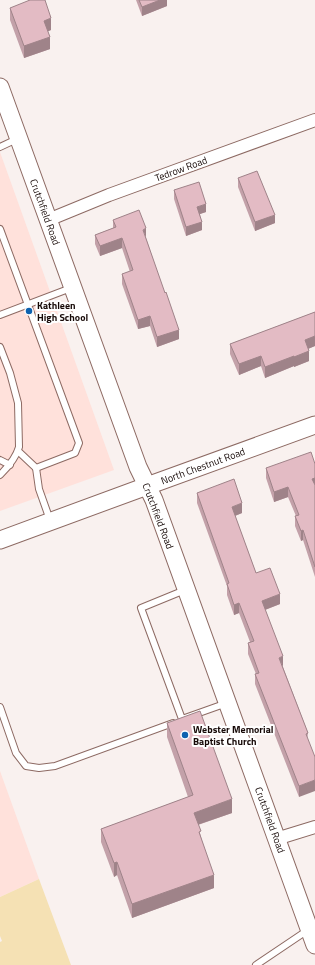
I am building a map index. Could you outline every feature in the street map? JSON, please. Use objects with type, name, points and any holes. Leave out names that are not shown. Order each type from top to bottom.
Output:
[{"type":"street","name":"Crutchfield Road","points":[[0,87],[138,467],[154,500],[315,945]]},
{"type":"street","name":"Tedrow Road","points":[[48,220],[109,195],[315,120]]},
{"type":"street","name":"North Chestnut Road","points":[[0,540],[315,425]]},
{"type":"street","points":[[276,839],[315,827]]},
{"type":"lane","points":[[0,147],[19,139]]},
{"type":"lane","points":[[0,228],[79,443],[76,453],[36,468]]},
{"type":"lane","points":[[0,315],[73,287]]},
{"type":"lane","points":[[0,347],[10,373],[18,403],[19,447],[10,466],[0,475]]},
{"type":"lane","points":[[18,451],[36,468],[39,489],[51,521]]},
{"type":"lane","points":[[0,460],[10,466]]},
{"type":"lane","points":[[182,719],[141,608],[186,589]]},
{"type":"lane","points":[[0,707],[16,753],[26,766],[39,768],[55,766],[227,703]]},
{"type":"lane","points":[[256,965],[309,929]]},
{"type":"shaded area","name":"Kathleen High School","points":[[0,152],[114,470],[0,511]]},
{"type":"shaded area","points":[[0,771],[39,879],[0,897]]},
{"type":"shaded area","points":[[39,879],[71,965],[0,965],[0,942],[2,941],[0,936],[0,897]]},
{"type":"building","points":[[30,0],[45,0],[51,18],[44,21],[50,37],[24,46],[10,8]]},
{"type":"building","points":[[139,0],[160,0],[142,7]]},
{"type":"building","points":[[257,171],[275,215],[255,222],[238,178]]},
{"type":"building","points":[[199,182],[206,204],[197,207],[202,222],[186,227],[174,190]]},
{"type":"building","points":[[139,210],[146,228],[143,230],[179,330],[157,337],[150,316],[138,320],[122,274],[133,270],[122,238],[100,246],[95,235],[116,227],[113,220]]},
{"type":"building","points":[[315,312],[315,336],[305,340],[309,351],[265,367],[261,356],[239,364],[230,344]]},
{"type":"building","points":[[311,452],[315,464],[315,478],[312,479],[315,485],[315,567],[303,530],[301,531],[295,516],[299,515],[288,487],[274,492],[266,468]]},
{"type":"building","points":[[234,479],[242,503],[232,507],[256,573],[270,568],[280,594],[262,601],[283,656],[279,658],[308,733],[306,734],[315,757],[315,780],[299,786],[255,674],[259,673],[248,643],[254,641],[239,603],[234,605],[227,584],[229,583],[197,493]]},
{"type":"building","points":[[200,711],[232,799],[194,813],[214,875],[132,904],[117,862],[114,863],[101,829],[193,795],[167,723]]},
{"type":"place","name":"Kathleen High School","points":[[29,311]]},
{"type":"place","name":"Webster Memorial Baptist Church","points":[[185,735]]}]
